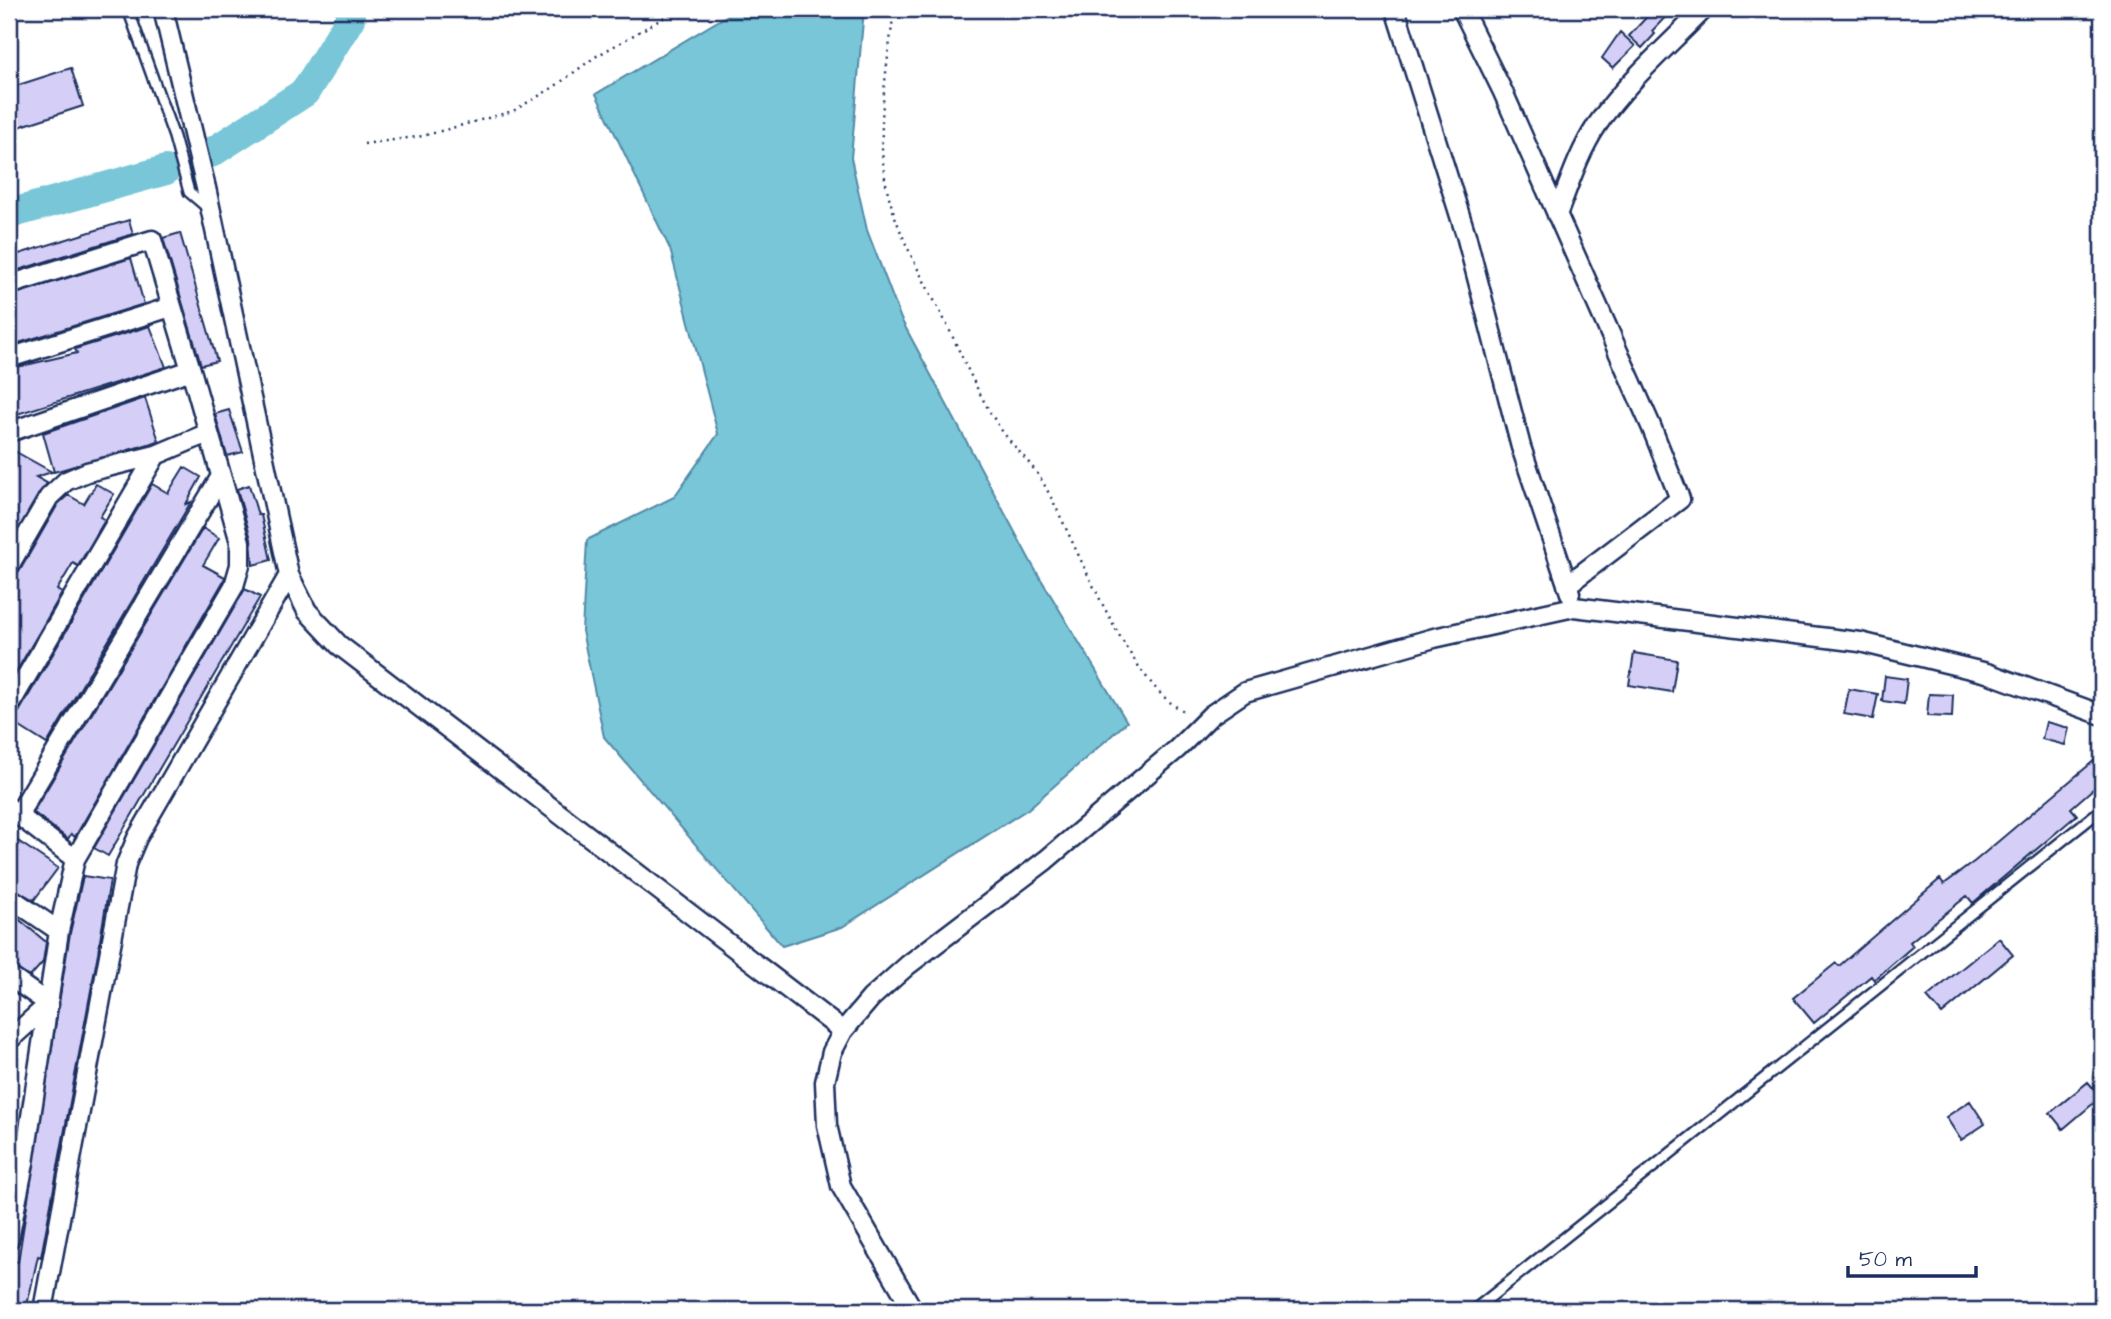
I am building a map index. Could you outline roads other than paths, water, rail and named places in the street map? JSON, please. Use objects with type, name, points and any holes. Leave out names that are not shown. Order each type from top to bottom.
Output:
[{"type":"street","points":[[163,9],[211,210],[289,575],[307,611],[339,645],[843,1031]]},
{"type":"street","points":[[1395,9],[1466,235],[1521,447],[1574,607]]},
{"type":"street","points":[[1462,9],[1651,426],[1680,499],[1567,585]]},
{"type":"street","points":[[1557,215],[1582,152],[1597,126],[1614,103],[1704,9]]},
{"type":"street","points":[[9,285],[152,240],[240,542],[240,565],[234,586],[75,859],[59,931],[24,1163],[9,1239]]},
{"type":"street","points":[[9,358],[171,307]]},
{"type":"street","points":[[9,432],[191,370]]},
{"type":"street","points":[[9,566],[49,497],[66,481],[87,472],[156,455],[208,433]]},
{"type":"street","points":[[9,706],[156,455]]},
{"type":"street","points":[[75,859],[13,812],[220,478]]},
{"type":"street","points":[[43,1310],[126,864],[137,838],[289,575]]},
{"type":"street","points":[[912,1310],[841,1186],[832,1152],[825,1082],[832,1052],[843,1031],[871,998],[908,965],[1065,845],[1177,749],[1211,715],[1245,692],[1434,638],[1574,607],[1860,642],[1987,673],[2102,715]]},
{"type":"street","points":[[9,897],[59,931]]},
{"type":"street","points":[[9,976],[49,1004]]},
{"type":"street","points":[[9,1040],[49,1004]]},
{"type":"street","points":[[9,1152],[24,1163]]},
{"type":"lane","points":[[128,9],[174,137],[189,192],[211,210]]},
{"type":"lane","points":[[1474,1310],[2102,809]]},
{"type":"water","points":[[738,9],[864,9],[851,158],[867,230],[901,319],[1033,566],[1127,722],[1028,809],[842,927],[782,946],[604,737],[582,631],[587,540],[674,497],[718,434],[670,249],[596,94]]},
{"type":"waterway","points":[[211,153],[305,92],[350,19],[350,9]]},
{"type":"waterway","points":[[9,214],[166,170]]}]
